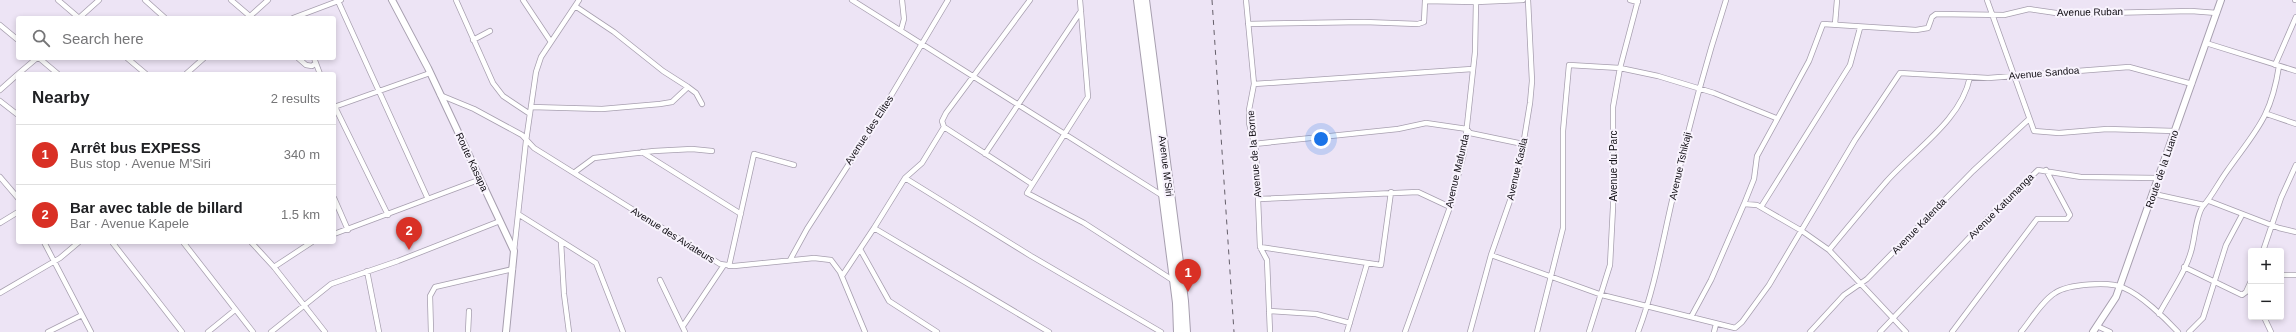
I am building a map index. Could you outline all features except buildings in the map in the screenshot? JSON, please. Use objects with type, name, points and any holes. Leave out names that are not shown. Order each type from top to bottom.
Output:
[{"type":"highway","name":"Avenue M'Siri","points":[[1138,0],[1174,281],[1186,332]]},
{"type":"highway","name":"Avenue M'Siri","points":[[1145,0],[1180,302],[1178,332]]},
{"type":"main road","name":"Route Kasapa","points":[[392,0],[430,73],[514,251]]},
{"type":"main road","name":"Route de la Luano","points":[[2093,332],[2113,303],[2120,286],[2154,194],[2221,0]]},
{"type":"main road","points":[[506,332],[514,251]]},
{"type":"street","points":[[58,0],[77,16]]},
{"type":"street","points":[[81,16],[99,0]]},
{"type":"street","points":[[145,0],[163,16]]},
{"type":"street","points":[[231,0],[249,16]]},
{"type":"street","points":[[251,16],[268,0]]},
{"type":"street","points":[[456,0],[473,40],[498,91],[517,107],[530,114]]},
{"type":"street","points":[[523,0],[551,42]]},
{"type":"street","points":[[514,251],[526,141],[538,64],[579,0]]},
{"type":"street","points":[[852,0],[1066,133],[1163,196]]},
{"type":"street","points":[[901,30],[904,19],[902,0]]},
{"type":"street","name":"Avenue des Elites","points":[[790,260],[807,229],[923,45],[948,0]]},
{"type":"street","points":[[1030,0],[973,76],[944,117],[942,124],[944,127],[1032,184]]},
{"type":"street","points":[[1080,0],[1088,97],[1027,192],[1028,195],[1084,223],[1174,281]]},
{"type":"street","name":"Avenue de la Borne","points":[[1246,0],[1254,84],[1249,117],[1254,144],[1260,246],[1267,260],[1270,332]]},
{"type":"street","points":[[1248,24],[1364,22],[1420,24],[1424,22],[1425,1],[1476,2],[1523,0]]},
{"type":"street","name":"Avenue Kasila","points":[[1470,332],[1491,255],[1512,195],[1523,144],[1532,81],[1528,0]]},
{"type":"street","points":[[1630,0],[1638,1]]},
{"type":"street","name":"Avenue Tshikaji","points":[[1638,332],[1662,255],[1674,192],[1698,88],[1726,0]]},
{"type":"street","points":[[1835,24],[1837,0]]},
{"type":"street","points":[[1987,0],[2015,75],[2028,120],[2035,132],[2078,133],[2120,129],[2175,131]]},
{"type":"street","points":[[299,16],[340,1],[377,91],[428,199]]},
{"type":"street","name":"Avenue du Parc","points":[[1588,332],[1602,295],[1611,257],[1613,107],[1620,68],[1638,1]]},
{"type":"street","name":"Avenue Mafunda","points":[[1405,332],[1450,207],[1464,153],[1475,52],[1476,2]]},
{"type":"street","points":[[575,6],[614,32],[664,71],[696,93],[702,104]]},
{"type":"street","name":"Avenue Ruban","points":[[1860,28],[1925,28],[1929,27],[1932,18],[1936,14],[1993,16],[2009,15],[2029,9],[2063,14],[2191,11],[2217,13]]},
{"type":"street","points":[[985,154],[1082,10]]},
{"type":"street","points":[[2159,314],[2192,249],[2195,228],[2204,206],[2209,201],[2212,192],[2267,114],[2275,90],[2277,66],[2296,17]]},
{"type":"street","points":[[1691,317],[1711,280],[1744,204],[1754,179],[1757,156],[1776,118],[1809,61],[1822,25],[1835,24],[1860,28],[1850,65],[1761,207]]},
{"type":"street","points":[[0,25],[16,38]]},
{"type":"street","points":[[473,40],[490,31]]},
{"type":"street","points":[[2206,43],[2296,71]]},
{"type":"street","points":[[20,72],[36,60]]},
{"type":"street","points":[[40,60],[56,72]]},
{"type":"street","points":[[129,60],[144,72]]},
{"type":"street","points":[[188,72],[202,60]]},
{"type":"street","points":[[300,60],[306,65],[312,66],[315,60]]},
{"type":"street","points":[[315,60],[319,72]]},
{"type":"street","points":[[1537,332],[1561,244],[1565,216],[1563,132],[1568,66],[1575,65],[1620,68],[1658,76],[1698,88],[1776,118]]},
{"type":"street","name":"Avenue Sandoa","points":[[1802,231],[1855,140],[1897,79],[1897,75],[1902,73],[1993,78],[2015,75],[2053,74],[2129,67],[2192,84]]},
{"type":"street","points":[[1254,84],[1472,69]]},
{"type":"street","points":[[336,105],[430,73]]},
{"type":"street","points":[[0,90],[16,76]]},
{"type":"street","points":[[1829,250],[1887,181],[1948,118],[1962,97],[1970,77]]},
{"type":"street","points":[[531,106],[602,109],[660,104],[672,102],[688,87]]},
{"type":"street","name":"Avenue des Aviateurs","points":[[440,95],[474,109],[522,135],[534,148],[727,266]]},
{"type":"street","points":[[0,101],[16,113]]},
{"type":"street","points":[[336,110],[388,215]]},
{"type":"street","points":[[2267,114],[2296,124]]},
{"type":"street","name":"Avenue Kalenda","points":[[1810,332],[1844,295],[1888,259],[1973,171],[2028,120]]},
{"type":"street","points":[[1254,144],[1398,129],[1426,123],[1467,129],[1470,133],[1523,144]]},
{"type":"street","points":[[842,276],[905,178],[922,163],[944,127]]},
{"type":"street","points":[[575,172],[594,158],[642,152],[692,149],[712,151]]},
{"type":"street","points":[[642,152],[741,214]]},
{"type":"street","points":[[683,326],[727,266],[741,214],[754,154],[794,165]]},
{"type":"street","points":[[2264,248],[2281,198],[2296,165]]},
{"type":"street","name":"Avenue Katumanga","points":[[1880,332],[1892,316],[2021,184],[2038,170],[2081,176],[2159,178]]},
{"type":"street","points":[[1952,332],[2037,219],[2067,219],[2070,215],[2046,170]]},
{"type":"street","points":[[0,177],[16,196]]},
{"type":"street","points":[[905,178],[1031,256],[1160,332]]},
{"type":"street","points":[[336,233],[480,179]]},
{"type":"street","points":[[1260,246],[1380,265],[1382,263],[1391,192]]},
{"type":"street","points":[[1258,199],[1418,192],[1450,207]]},
{"type":"street","points":[[2154,194],[2204,206]]},
{"type":"street","points":[[2209,201],[2242,215],[2296,232]]},
{"type":"street","points":[[336,203],[348,230]]},
{"type":"street","points":[[1744,204],[1754,204],[1761,207],[1802,231],[1829,250],[1906,332]]},
{"type":"street","points":[[0,223],[16,213]]},
{"type":"street","points":[[518,214],[596,263],[623,332]]},
{"type":"street","points":[[2189,332],[2203,318],[2213,281],[2226,245],[2242,215]]},
{"type":"street","points":[[271,332],[327,286],[500,221]]},
{"type":"street","points":[[874,228],[1049,332]]},
{"type":"street","points":[[1491,255],[1602,295],[1732,328],[1739,326],[1769,285],[1802,231]]},
{"type":"street","points":[[561,242],[564,294],[569,332]]},
{"type":"street","points":[[45,244],[91,332]]},
{"type":"street","points":[[0,293],[53,262],[76,244]]},
{"type":"street","points":[[114,244],[182,332]]},
{"type":"street","points":[[185,244],[235,310],[254,332]]},
{"type":"street","points":[[253,244],[305,304],[325,332]]},
{"type":"street","points":[[274,267],[309,244]]},
{"type":"street","points":[[860,249],[889,301],[937,332]]},
{"type":"street","points":[[727,266],[818,257],[827,259],[836,265],[842,276],[865,332]]},
{"type":"street","points":[[1347,332],[1367,264]]},
{"type":"street","points":[[2184,267],[2242,295],[2246,292],[2250,284]]},
{"type":"street","points":[[431,332],[430,296],[435,287],[512,269]]},
{"type":"street","points":[[367,271],[380,332]]},
{"type":"street","points":[[2284,275],[2296,275]]},
{"type":"street","points":[[660,280],[685,332]]},
{"type":"street","points":[[2021,332],[2051,296],[2061,290],[2078,285],[2120,286],[2134,294],[2159,314],[2178,332]]},
{"type":"street","points":[[208,332],[235,310]]},
{"type":"street","points":[[468,332],[469,311]]},
{"type":"street","points":[[1269,311],[1316,314],[1350,323]]},
{"type":"street","points":[[48,332],[82,315]]},
{"type":"street","points":[[2265,320],[2271,332]]},
{"type":"street","points":[[1714,332],[1716,324]]},
{"type":"street","points":[[2097,326],[2110,332]]},
{"type":"railway","points":[[1212,0],[1234,332]]},
{"type":"place","name":"Bar avec table de billard","points":[[409,250]]},
{"type":"place","name":"Arrêt bus EXPESS","points":[[1188,292]]}]
